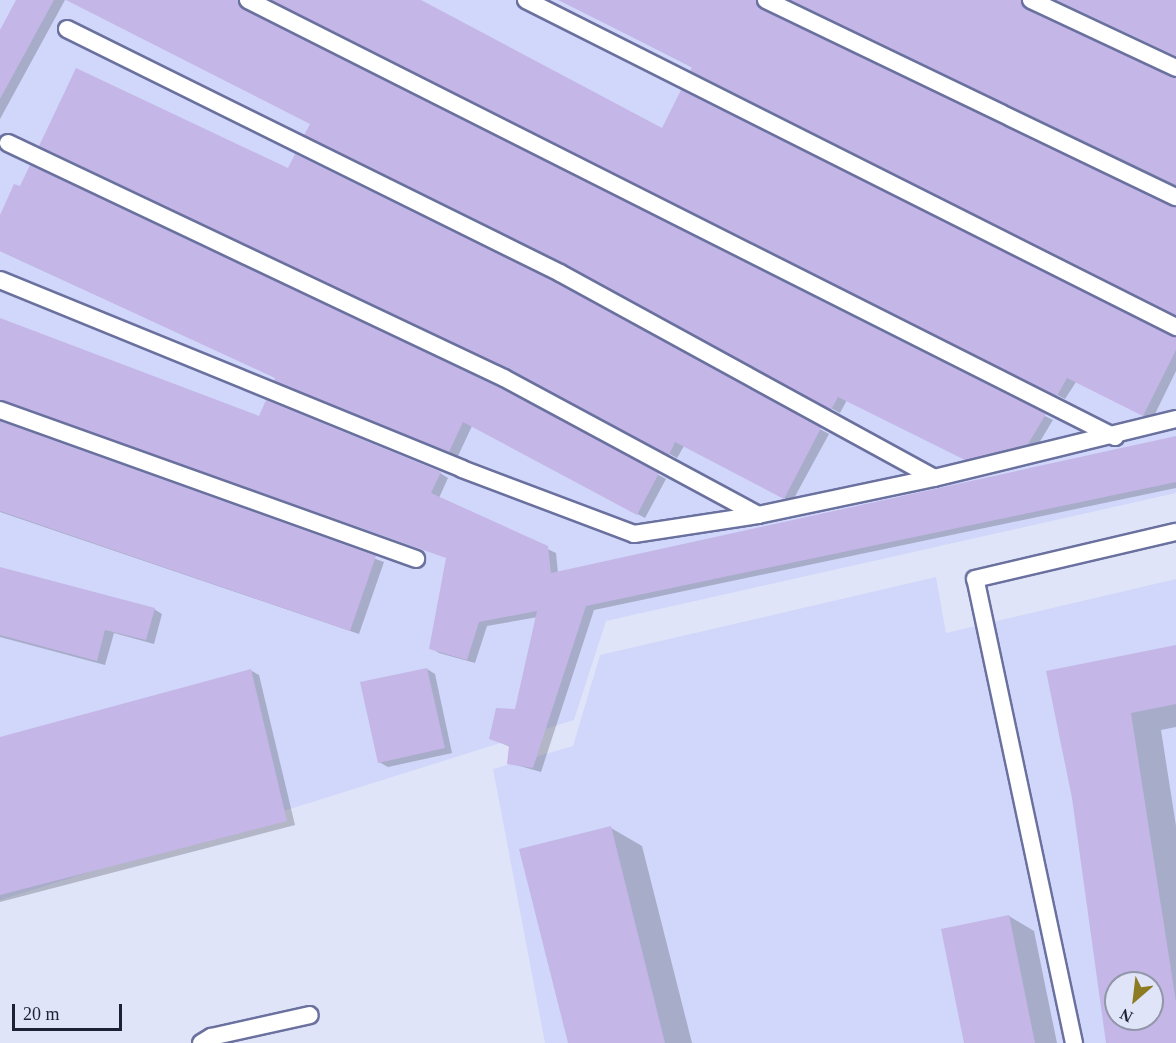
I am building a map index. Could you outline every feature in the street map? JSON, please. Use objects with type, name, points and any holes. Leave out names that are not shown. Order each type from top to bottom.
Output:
[{"type":"lane","points":[[248,0],[1114,437]]},
{"type":"lane","points":[[526,0],[1176,327]]},
{"type":"lane","points":[[766,0],[1176,197]]},
{"type":"lane","points":[[1031,0],[1176,68]]},
{"type":"lane","points":[[67,29],[560,273],[934,478]]},
{"type":"lane","points":[[8,143],[504,378],[758,515]]},
{"type":"lane","points":[[0,280],[462,469],[634,534],[758,515],[934,478],[1114,437],[1176,419]]},
{"type":"lane","points":[[0,410],[416,559]]},
{"type":"lane","points":[[1074,1043],[975,579],[1176,532]]},
{"type":"lane","points":[[201,1043],[212,1037],[310,1015]]},
{"type":"shaded area","points":[[0,0],[1176,0],[1176,493],[606,621],[574,720],[0,900]]},
{"type":"shaded area","points":[[936,577],[946,633],[1176,579],[1176,1043],[545,1043],[493,769],[573,746],[600,655]]},
{"type":"building","points":[[16,0],[54,0],[0,99],[0,30]]},
{"type":"building","points":[[66,0],[238,0],[243,9],[1046,414],[1028,444],[965,460],[838,397],[831,410],[565,264],[304,135],[310,124]]},
{"type":"building","points":[[271,0],[421,0],[662,128],[681,90],[1176,337],[1176,350],[1143,416],[1067,378],[1057,396]]},
{"type":"building","points":[[558,0],[756,0],[761,9],[1176,207],[1176,315],[690,71],[692,67]]},
{"type":"building","points":[[790,0],[1021,0],[1027,10],[1176,78],[1176,185]]},
{"type":"building","points":[[1056,0],[1176,0],[1176,56]]},
{"type":"building","points":[[76,68],[288,168],[295,154],[555,282],[821,428],[784,499],[675,442],[669,455],[508,369],[39,146]]},
{"type":"building","points":[[30,165],[499,387],[659,473],[637,515],[463,422],[449,452],[274,381],[275,378],[0,251],[0,215],[14,184],[20,186]]},
{"type":"building","points":[[0,318],[259,416],[266,400],[441,472],[431,493],[548,546],[551,573],[1176,436],[1176,482],[586,606],[533,768],[507,764],[509,746],[489,739],[496,708],[515,709],[537,611],[479,622],[467,660],[429,649],[446,558],[0,400]]},
{"type":"building","points":[[0,421],[376,556],[350,631],[0,511]]},
{"type":"building","points":[[0,567],[155,608],[146,640],[105,630],[97,661],[0,635]]},
{"type":"building","points":[[1176,645],[1176,704],[1131,713],[1176,1002],[1176,1043],[1106,1043],[1104,1031],[1164,1031],[1164,971],[1104,971],[1104,1029],[1072,798],[1046,671]]},
{"type":"building","points":[[427,668],[445,748],[378,763],[360,682]]},
{"type":"building","points":[[251,669],[287,821],[0,895],[0,737]]},
{"type":"building","points":[[611,826],[665,1043],[568,1043],[519,849]]},
{"type":"building","points":[[1009,915],[1035,1043],[964,1043],[941,929]]}]
